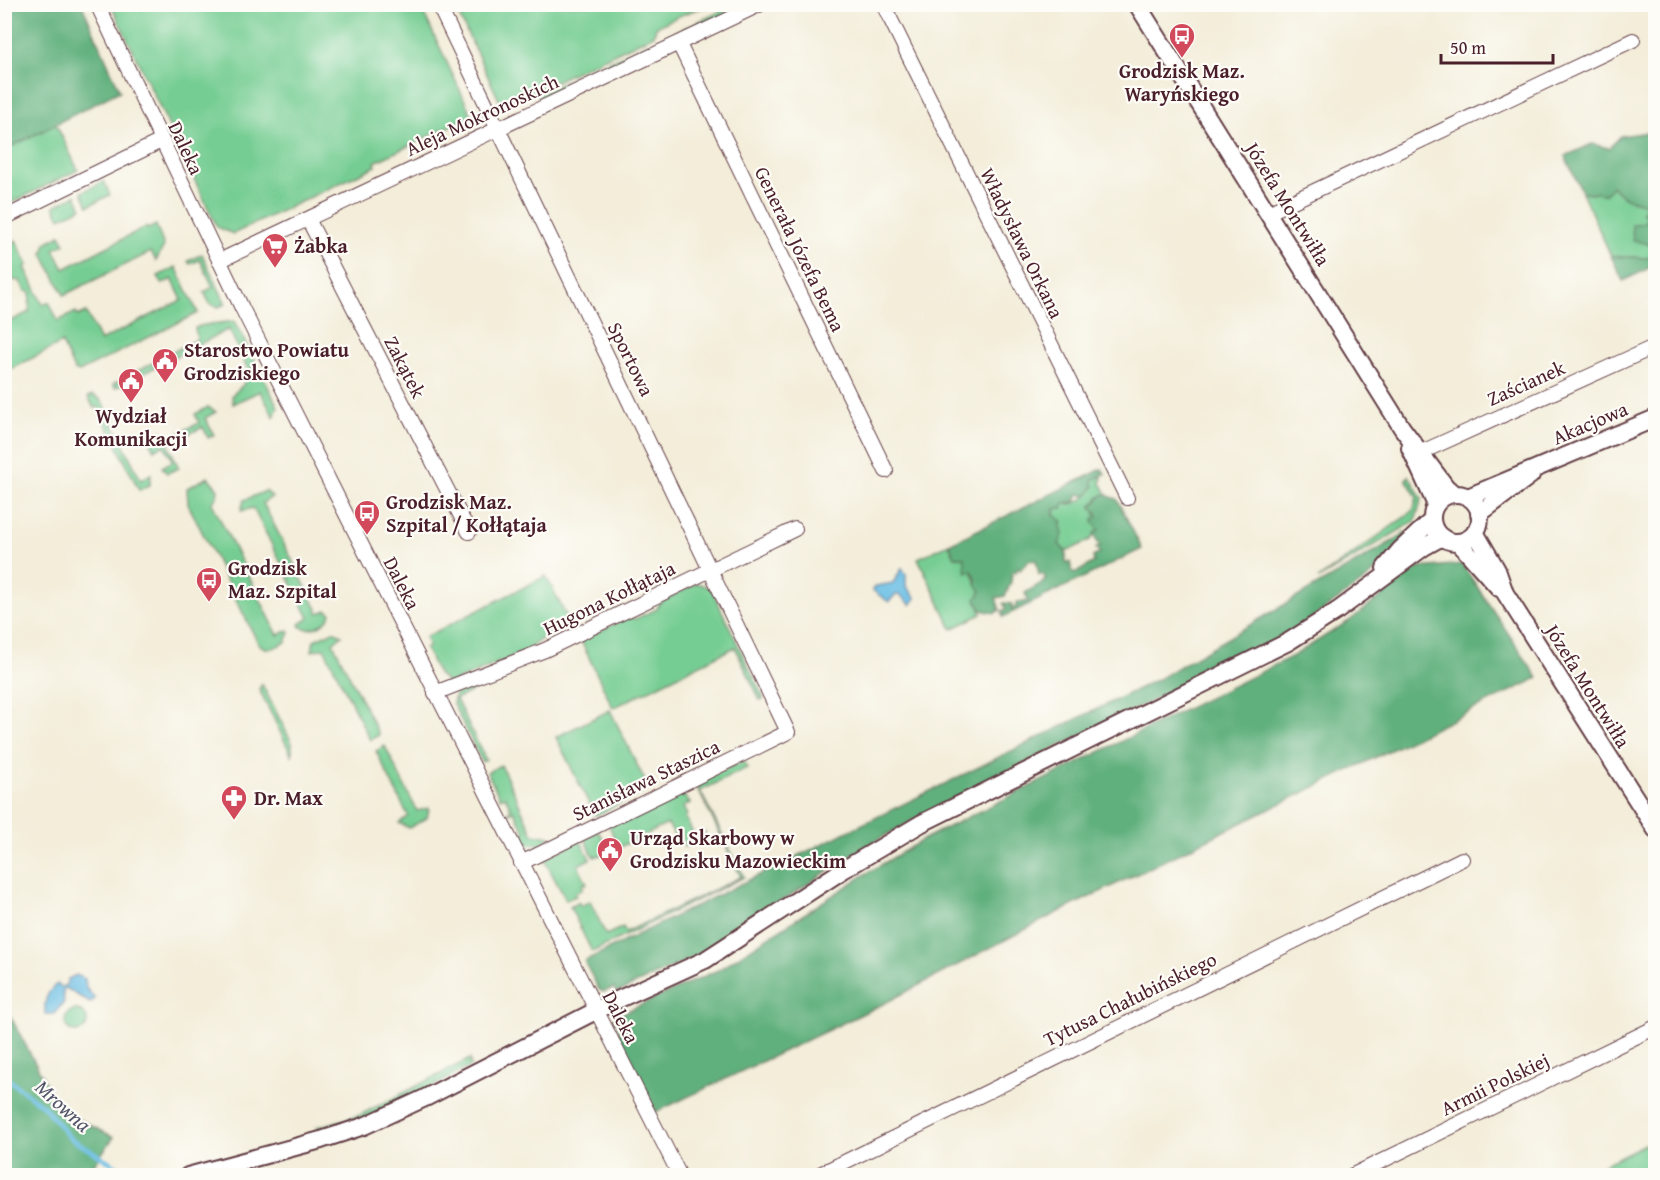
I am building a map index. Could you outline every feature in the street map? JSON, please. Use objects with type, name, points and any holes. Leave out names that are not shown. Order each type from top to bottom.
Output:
[{"type":"street","name":"Daleka","points":[[97,4],[219,261],[680,1176]]},
{"type":"street","name":"Sportowa","points":[[438,4],[788,732]]},
{"type":"street","name":"Aleja Mokronoskich","points":[[219,261],[761,4]]},
{"type":"street","name":"Władysława Orkana","points":[[883,4],[1127,498]]},
{"type":"street","name":"Józefa Montwiłła","points":[[1137,4],[1417,454],[1446,487],[1461,496]]},
{"type":"street","points":[[1268,213],[1633,40]]},
{"type":"street","name":"Generała Józefa Bema","points":[[679,44],[886,471]]},
{"type":"street","points":[[4,218],[161,141]]},
{"type":"street","name":"Zakątek","points":[[308,219],[468,532]]},
{"type":"street","name":"Zaścianek","points":[[1417,454],[1656,346]]},
{"type":"street","name":"Akacjowa","points":[[1461,496],[1541,467],[1656,418]]},
{"type":"street","name":"Józefa Montwiłła","points":[[1417,454],[1434,513]]},
{"type":"street","name":"Akacjowa","points":[[1479,514],[1541,467]]},
{"type":"street","points":[[188,1176],[321,1140],[363,1126],[425,1098],[596,1011],[705,960],[843,870],[922,823],[1288,642],[1337,611],[1373,583],[1450,540],[1475,532],[1479,514],[1461,496],[1441,499],[1434,513],[1373,583]]},
{"type":"street","points":[[1434,513],[1450,540]]},
{"type":"street","name":"Hugona Kołłątaja","points":[[435,693],[545,650],[795,529]]},
{"type":"street","name":"Józefa Montwiłła","points":[[1475,532],[1497,570],[1505,593],[1656,830]]},
{"type":"street","name":"Józefa Montwiłła","points":[[1450,540],[1505,593]]},
{"type":"street","name":"Stanisława Staszica","points":[[521,863],[788,732]]},
{"type":"street","name":"Tytusa Chałubińskiego","points":[[816,1176],[1462,859]]},
{"type":"street","name":"Armii Polskiej","points":[[1351,1176],[1656,1027]]},
{"type":"green space","points":[[5,4],[82,5],[120,91],[5,150]]},
{"type":"green space","points":[[111,5],[420,5],[473,118],[471,116],[375,162],[376,166],[233,234],[217,227]]},
{"type":"green space","points":[[454,5],[718,5],[694,10],[656,27],[654,35],[507,104],[500,102]]},
{"type":"green space","points":[[734,5],[746,5],[661,45],[659,40]]},
{"type":"green space","points":[[650,43],[653,49],[544,100],[537,95]]},
{"type":"green space","points":[[1655,122],[1655,252],[1648,244],[1633,240],[1632,225],[1645,222],[1647,215],[1642,212],[1647,204],[1623,196],[1612,186],[1606,194],[1582,192],[1565,156],[1592,144],[1609,148],[1621,136],[1649,132]]},
{"type":"green space","points":[[56,124],[78,170],[5,206],[5,150]]},
{"type":"green space","points":[[104,181],[110,195],[88,206],[82,192]]},
{"type":"green space","points":[[1612,186],[1623,196],[1647,204],[1648,241],[1655,252],[1647,258],[1611,256],[1582,192],[1605,194]]},
{"type":"green space","points":[[76,195],[82,208],[60,218],[54,206]]},
{"type":"green space","points":[[156,225],[164,246],[156,261],[151,252],[64,295],[43,254],[46,243],[60,235],[65,244],[54,249],[64,269],[146,227],[148,229]]},
{"type":"green space","points":[[10,240],[11,243],[16,240],[28,265],[25,267],[43,305],[49,302],[58,321],[76,312],[78,316],[86,312],[100,341],[182,300],[172,279],[162,284],[158,276],[176,267],[198,313],[79,372],[74,370],[62,343],[5,372],[5,324],[29,312],[30,292],[25,291],[20,281],[13,280],[5,264],[5,243]]},
{"type":"green space","points":[[1655,252],[1655,265],[1623,281],[1611,256],[1647,258]]},
{"type":"green space","points":[[202,254],[226,304],[218,307],[210,304],[204,292],[213,287],[200,260],[190,264],[188,261]]},
{"type":"green space","points":[[234,321],[257,365],[248,370],[229,329],[115,388],[113,384],[197,339],[195,328]]},
{"type":"green space","points":[[259,368],[278,407],[274,417],[260,391],[233,404],[232,395],[243,385],[247,374]]},
{"type":"green space","points":[[92,395],[100,399],[104,405],[141,480],[151,474],[150,485],[139,490],[98,407],[94,408],[88,397]]},
{"type":"green space","points":[[208,407],[216,412],[205,418],[214,435],[208,438],[203,427],[168,444],[179,468],[167,473],[162,467],[173,461],[164,445],[154,450],[151,444],[153,437],[162,431],[167,439],[199,423],[195,414]]},
{"type":"green space","points":[[1102,469],[1105,474],[1092,480],[1094,487],[1087,496],[1078,494],[1075,502],[1064,503],[1062,508],[1055,509],[1054,514],[1063,522],[1061,525],[1063,535],[1059,544],[1066,552],[1066,562],[1070,562],[1072,572],[1078,572],[1094,562],[1093,557],[1100,553],[1096,548],[1100,546],[1094,533],[1099,530],[1093,522],[1094,518],[1098,517],[1095,514],[1097,512],[1091,507],[1103,494],[1117,499],[1142,549],[1003,617],[1002,611],[1006,609],[1003,603],[1012,604],[1011,609],[1016,607],[1018,602],[1026,602],[1028,600],[1025,593],[1045,581],[1044,574],[1039,575],[1036,560],[1028,561],[1020,570],[1018,567],[1016,572],[1012,572],[1011,582],[1005,596],[996,598],[1000,610],[995,613],[981,610],[976,599],[981,591],[976,585],[976,578],[972,571],[966,572],[964,557],[955,557],[949,544]]},
{"type":"green space","points":[[1096,476],[1102,477],[1101,483],[1107,494],[1099,497],[1091,507],[1097,512],[1099,530],[1090,540],[1066,552],[1059,544],[1055,509],[1064,503],[1073,504],[1084,498],[1094,487],[1092,480]]},
{"type":"green space","points":[[1409,476],[1422,499],[1415,521],[1318,579],[1413,511],[1417,497],[1406,479]]},
{"type":"green space","points":[[208,477],[218,489],[217,497],[212,503],[278,635],[289,630],[286,642],[275,647],[265,648],[258,643],[188,504],[187,488]]},
{"type":"green space","points":[[266,491],[272,497],[263,503],[319,613],[327,610],[331,613],[319,626],[301,627],[300,624],[309,618],[253,508],[241,511],[244,500]]},
{"type":"green space","points":[[1406,533],[1409,536],[1367,579],[1292,632],[940,805],[863,848],[699,955],[616,993],[614,988],[603,992],[599,990],[585,963],[586,960],[1160,678]]},
{"type":"green space","points":[[949,544],[955,557],[964,557],[981,591],[976,600],[982,614],[952,629],[918,558]]},
{"type":"green space","points":[[1462,564],[1538,678],[1053,915],[885,1003],[656,1112],[616,1034],[620,1032],[614,1017],[718,970],[864,875],[926,838],[1295,655],[1349,621],[1418,568]]},
{"type":"green space","points":[[546,576],[568,619],[524,652],[449,684],[438,674],[425,648],[429,646],[425,637]]},
{"type":"green space","points":[[697,583],[711,588],[764,699],[760,700],[735,647],[613,708],[581,641],[628,617],[635,619],[657,609],[659,603]]},
{"type":"green space","points":[[333,631],[342,635],[333,643],[379,735],[370,740],[324,648],[312,651],[314,640]]},
{"type":"green space","points":[[496,676],[505,680],[499,678],[456,699],[486,760],[482,762],[453,704],[455,694]]},
{"type":"green space","points":[[262,684],[292,743],[292,756],[259,689]]},
{"type":"green space","points":[[610,710],[649,789],[595,816],[556,737]]},
{"type":"green space","points":[[385,746],[417,811],[429,808],[427,818],[409,828],[399,823],[408,816],[376,751]]},
{"type":"green space","points":[[744,761],[747,768],[700,791],[744,877],[592,952],[570,907],[578,902],[581,906],[590,901],[606,935],[623,927],[626,932],[741,877],[697,787],[700,781]]},
{"type":"green space","points":[[501,765],[533,834],[551,837],[539,846],[537,843],[529,845],[523,843],[519,836],[525,832],[514,811],[508,813],[511,809],[505,796],[500,798],[487,772]]},
{"type":"green space","points":[[680,792],[690,803],[683,807],[687,815],[685,817],[695,837],[705,832],[704,842],[698,845],[695,841],[684,847],[681,832],[674,835],[668,824],[618,848],[609,825]]},
{"type":"green space","points":[[598,831],[611,852],[594,857],[585,839]]},
{"type":"green space","points":[[578,841],[581,842],[590,859],[578,865],[587,883],[582,885],[583,889],[575,893],[576,896],[566,900],[544,859]]},
{"type":"green space","points":[[5,1006],[60,1110],[114,1137],[89,1171],[93,1175],[5,1175]]},
{"type":"green space","points":[[76,1010],[84,1013],[87,1021],[84,1029],[76,1032],[68,1029],[65,1021],[68,1013]]},
{"type":"green space","points":[[470,1059],[471,1066],[394,1106],[348,1125],[318,1131],[317,1127],[358,1116]]},
{"type":"green space","points":[[1655,1139],[1655,1175],[1583,1175]]},
{"type":"water","points":[[902,568],[906,574],[906,586],[916,598],[911,605],[900,595],[895,595],[889,602],[872,590],[876,586],[893,583]]},
{"type":"water","points":[[76,975],[85,979],[86,988],[95,999],[90,1003],[66,988],[63,990],[64,1002],[54,1014],[46,1014],[45,1002],[51,990],[57,984],[61,987],[66,985],[68,979]]},
{"type":"waterway","name":"Mrowna","points":[[4,1076],[44,1107],[70,1138],[133,1176]]},
{"type":"place","name":"Grodzisk Maz. Waryńskiego","points":[[1182,59]]},
{"type":"place","name":"Żabka","points":[[275,269]]},
{"type":"place","name":"Starostwo Powiatu Grodziskiego","points":[[165,384]]},
{"type":"place","name":"Wydział Komunikacji","points":[[131,404]]},
{"type":"place","name":"Grodzisk Maz. Szpital / Kołłątaja","points":[[367,536]]},
{"type":"place","name":"Grodzisk Maz. Szpital","points":[[209,603]]},
{"type":"place","name":"Dr. Max","points":[[234,821]]},
{"type":"place","name":"Urząd Skarbowy w Grodzisku Mazowieckim","points":[[610,873]]}]
